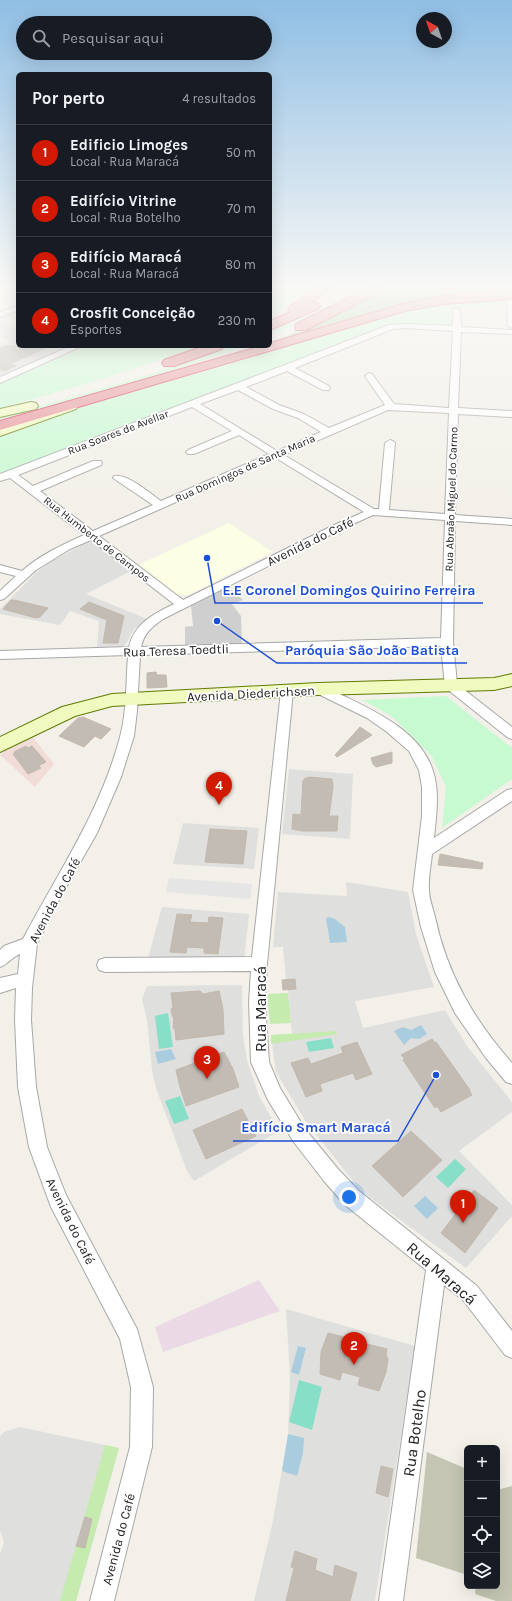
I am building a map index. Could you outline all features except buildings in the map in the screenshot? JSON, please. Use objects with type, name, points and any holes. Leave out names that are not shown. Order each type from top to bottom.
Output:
[{"type":"highway","points":[[0,414],[31,406],[172,363]]},
{"type":"highway","points":[[0,426],[72,406],[209,363]]},
{"type":"highway","points":[[136,386],[219,363]]},
{"type":"street","points":[[0,380],[40,363]]},
{"type":"street","name":"Rua Soares de Avellar","points":[[0,478],[298,363]]},
{"type":"street","name":"Rua Abraão Miguel do Carmo","points":[[451,686],[447,642],[456,363]]},
{"type":"street","points":[[287,367],[326,388]]},
{"type":"street","points":[[369,376],[391,407]]},
{"type":"street","points":[[238,386],[276,407],[301,416],[328,432]]},
{"type":"street","points":[[192,403],[372,512]]},
{"type":"street","points":[[0,432],[72,406]]},
{"type":"street","name":"Rua Domingos de Santa Maria","points":[[0,597],[23,575],[53,554],[92,535],[328,432],[391,407],[454,412],[512,414]]},
{"type":"street","points":[[191,452],[239,432]]},
{"type":"street","points":[[384,512],[390,443]]},
{"type":"street","points":[[33,490],[97,463]]},
{"type":"street","name":"Rua Humberto de Campos","points":[[11,474],[182,605]]},
{"type":"street","points":[[118,478],[127,482],[160,505]]},
{"type":"street","name":"Avenida do Café","points":[[102,1601],[141,1446],[142,1387],[130,1336],[58,1200],[38,1147],[27,1087],[23,1020],[24,980],[29,944],[54,895],[90,833],[114,777],[127,736],[132,698],[134,651],[137,638],[146,625],[182,605],[372,512],[512,522]]},
{"type":"street","points":[[0,568],[23,575]]},
{"type":"street","name":"Rua Teresa Toedtli","points":[[0,655],[447,642]]},
{"type":"street","name":"Avenida Diederichsen","points":[[0,745],[37,725],[82,706],[112,700],[318,689],[494,684],[512,680]]},
{"type":"street","points":[[451,686],[512,734]]},
{"type":"street","points":[[352,705],[363,688]]},
{"type":"street","points":[[318,689],[372,715],[392,729],[414,748],[426,770],[429,787],[429,816],[421,890],[429,927],[443,972],[461,1008],[492,1053],[512,1076]]},
{"type":"street","name":"Rua Maracá","points":[[287,691],[259,964],[257,1002],[260,1062],[274,1094],[299,1135],[331,1175],[352,1198],[470,1293],[512,1348]]},
{"type":"street","points":[[425,851],[512,794]]},
{"type":"street","points":[[0,960],[10,951],[29,944]]},
{"type":"street","points":[[105,965],[259,964]]},
{"type":"street","points":[[0,986],[4,983],[24,980]]},
{"type":"street","name":"Rua Botelho","points":[[391,1601],[437,1265]]},
{"type":"shaded area","points":[[0,363],[33,363],[5,375],[0,374]]},
{"type":"shaded area","points":[[229,523],[273,552],[188,595],[177,595],[138,565]]},
{"type":"shaded area","points":[[92,542],[131,571],[86,594],[147,619],[134,629],[124,646],[97,647],[99,621],[70,611],[60,625],[0,614],[0,609],[37,572],[50,562],[86,543]]},
{"type":"shaded area","points":[[228,587],[243,600],[232,604],[241,616],[242,645],[185,646],[185,627],[193,626],[191,606]]},
{"type":"shaded area","points":[[31,735],[54,764],[35,787],[0,755],[5,750]]},
{"type":"shaded area","points":[[289,769],[353,774],[350,839],[282,834]]},
{"type":"shaded area","points":[[183,823],[259,828],[254,869],[173,864]]},
{"type":"shaded area","points":[[169,878],[252,884],[250,899],[166,892]]},
{"type":"shaded area","points":[[346,882],[408,892],[416,934],[434,987],[355,1001],[363,1028],[445,1010],[467,1046],[512,1102],[512,1112],[459,1151],[512,1205],[512,1216],[466,1268],[361,1191],[306,1122],[276,1072],[271,1035],[292,1034],[288,990],[296,989],[295,979],[286,980],[283,947],[273,947],[278,892],[347,896]]},
{"type":"shaded area","points":[[162,907],[249,914],[244,961],[147,962]]},
{"type":"shaded area","points":[[242,985],[243,1036],[247,1060],[259,1096],[279,1131],[194,1181],[187,1171],[156,1088],[152,1070],[147,1020],[142,999],[147,986]]},
{"type":"shaded area","points":[[259,1280],[280,1311],[163,1352],[155,1327]]},
{"type":"shaded area","points":[[286,1309],[415,1346],[375,1601],[254,1601],[272,1525],[288,1437],[290,1377]]},
{"type":"shaded area","points":[[20,1427],[119,1448],[76,1601],[0,1601],[0,1554],[4,1542],[0,1530],[0,1437],[4,1432]]},
{"type":"shaded area","points":[[427,1452],[464,1468],[464,1574],[416,1558]]},
{"type":"shaded area","points":[[512,1486],[512,1601],[496,1601],[475,1594],[476,1589],[500,1589],[500,1489]]},
{"type":"green space","points":[[49,363],[151,363],[79,386],[0,408],[0,384]]},
{"type":"green space","points":[[184,363],[195,363],[0,422],[0,418],[145,376]]},
{"type":"green space","points":[[231,363],[292,363],[0,475],[0,436],[71,412],[74,408]]},
{"type":"green space","points":[[446,696],[512,748],[512,779],[442,828],[446,787],[432,757],[396,720],[363,700]]},
{"type":"green space","points":[[288,993],[291,1023],[270,1024],[267,994]]},
{"type":"green space","points":[[168,1013],[173,1047],[159,1049],[155,1016]]},
{"type":"green space","points":[[337,1031],[337,1034],[271,1044],[271,1035]]},
{"type":"green space","points":[[331,1038],[334,1048],[309,1052],[306,1042]]},
{"type":"green space","points":[[180,1096],[189,1119],[174,1124],[165,1101]]},
{"type":"green space","points":[[455,1159],[466,1169],[448,1188],[436,1177]]},
{"type":"green space","points":[[299,1380],[322,1387],[312,1430],[289,1422]]},
{"type":"green space","points":[[105,1445],[119,1448],[76,1601],[60,1601]]},
{"type":"water","points":[[329,917],[335,919],[345,927],[347,942],[330,943],[326,918]]},
{"type":"water","points":[[421,1025],[427,1034],[419,1039],[411,1038],[404,1045],[394,1031],[403,1027],[411,1030]]},
{"type":"water","points":[[171,1049],[176,1059],[158,1064],[155,1052]]},
{"type":"water","points":[[425,1196],[438,1208],[427,1219],[414,1206]]},
{"type":"water","points":[[298,1346],[306,1348],[299,1375],[291,1372]]},
{"type":"water","points":[[288,1434],[304,1438],[303,1453],[297,1476],[282,1471]]},
{"type":"place","name":"E.E Coronel Domingos Quirino Ferreira","points":[[207,558]]},
{"type":"place","name":"Paróquia São João Batista","points":[[217,621]]},
{"type":"place","name":"Crosfit Conceição","points":[[219,805]]},
{"type":"place","name":"Edifício Smart Maracá","points":[[436,1075]]},
{"type":"place","name":"Edifício Maracá","points":[[207,1079]]},
{"type":"place","name":"Edificio Limoges","points":[[463,1223]]},
{"type":"place","name":"Edifício Vitrine","points":[[354,1365]]}]
